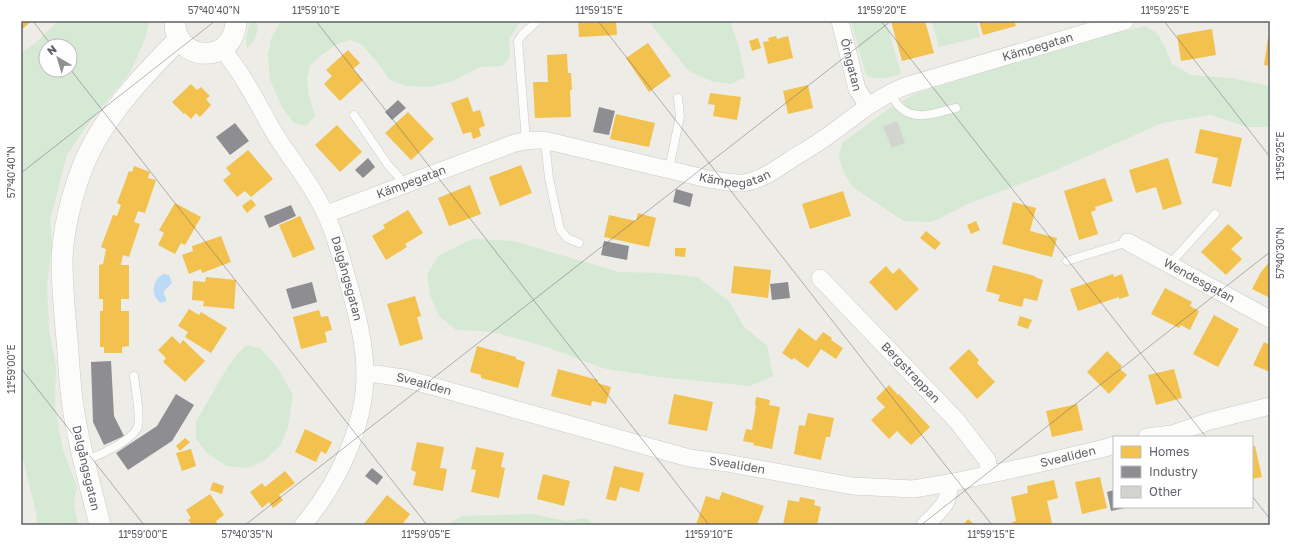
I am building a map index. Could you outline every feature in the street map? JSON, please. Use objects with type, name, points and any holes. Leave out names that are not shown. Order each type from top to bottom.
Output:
[{"type":"street","points":[[177,30],[186,47],[194,52],[204,54],[214,53],[222,49],[233,36],[236,28],[236,21]]},
{"type":"street","name":"Örngatan","points":[[840,21],[857,89],[868,106]]},
{"type":"street","name":"Kämpegatan","points":[[326,214],[526,140],[548,141],[708,179],[733,183],[744,183],[769,173],[794,158],[890,92],[1125,21]]},
{"type":"street","name":"Dalgångsgatan","points":[[100,525],[74,413],[69,370],[63,299],[62,258],[66,225],[83,167],[94,142],[109,119],[152,66],[177,30]]},
{"type":"street","name":"Dalgångsgatan","points":[[222,49],[240,72],[276,135],[317,197],[326,214],[336,242],[354,306],[363,346],[365,374],[362,410],[355,433],[330,487],[303,525]]},
{"type":"street","name":"Wendesgatan","points":[[1128,242],[1270,319]]},
{"type":"street","name":"Bergstrappan","points":[[820,278],[957,421],[987,460],[990,474]]},
{"type":"street","name":"Svealiden","points":[[365,374],[403,378],[689,458],[727,463],[852,486],[913,488],[949,483],[1040,464],[1113,445]]},
{"type":"street","points":[[1155,436],[1172,434],[1210,421],[1270,406]]},
{"type":"street","points":[[925,525],[945,504],[950,494],[949,483]]},
{"type":"lane","points":[[526,140],[518,41],[522,34],[537,21]]},
{"type":"lane","points":[[890,92],[899,108],[908,113],[921,116],[956,108]]},
{"type":"lane","points":[[669,169],[680,116],[678,98]]},
{"type":"lane","points":[[354,115],[388,165],[399,177],[402,185]]},
{"type":"lane","points":[[548,141],[546,151],[549,178],[560,229],[567,238],[579,243]]},
{"type":"lane","points":[[1169,265],[1215,214]]},
{"type":"lane","points":[[1067,261],[1128,242]]},
{"type":"lane","points":[[84,461],[119,445],[131,436],[138,426],[138,410],[134,376]]},
{"type":"green space","points":[[58,21],[149,21],[146,36],[131,71],[85,128],[67,155],[50,219],[52,246],[47,286],[49,330],[56,367],[55,407],[63,450],[77,487],[74,504],[78,525],[37,525],[36,512],[21,455],[21,53],[38,40],[38,78],[78,78],[78,38],[40,38]]},
{"type":"green space","points":[[250,21],[257,21],[257,33],[252,43],[247,48],[246,39]]},
{"type":"green space","points":[[281,21],[522,21],[509,39],[510,57],[502,66],[480,67],[453,81],[430,87],[406,86],[389,79],[378,63],[361,44],[350,40],[337,44],[321,55],[310,66],[307,78],[309,97],[315,116],[306,126],[294,123],[283,109],[270,80],[268,56],[271,39]]},
{"type":"green space","points":[[648,21],[730,21],[739,47],[745,77],[731,84],[711,81],[689,71]]},
{"type":"green space","points":[[851,21],[886,21],[901,74],[879,79],[866,75]]},
{"type":"green space","points":[[932,21],[976,21],[980,37],[939,47]]},
{"type":"green space","points":[[1145,26],[1157,33],[1172,64],[1191,75],[1231,78],[1270,86],[1270,127],[1247,127],[1211,115],[1162,123],[1049,173],[970,203],[932,222],[904,221],[853,187],[843,171],[839,157],[842,143],[893,106],[917,93],[1116,33]]},
{"type":"green space","points":[[472,239],[513,241],[619,272],[661,273],[697,277],[729,301],[744,327],[767,346],[773,376],[750,386],[660,377],[602,368],[547,347],[497,333],[456,330],[439,316],[430,295],[427,275],[438,256]]},
{"type":"green space","points":[[246,345],[260,348],[277,367],[293,395],[288,427],[281,445],[265,460],[247,468],[227,466],[208,454],[196,439],[196,422],[221,378],[234,358]]},
{"type":"green space","points":[[532,514],[566,521],[585,518],[595,525],[447,525],[462,516]]},
{"type":"water","points":[[163,274],[169,275],[172,283],[164,291],[166,301],[161,303],[155,296],[154,288],[156,280]]},
{"type":"building: Homes","points":[[21,21],[32,21],[21,30]]},
{"type":"building: Homes","points":[[578,21],[616,21],[617,35],[579,37]]},
{"type":"building: Homes","points":[[891,21],[925,21],[934,53],[902,61]]},
{"type":"building: Homes","points":[[979,21],[1014,21],[1016,26],[983,35]]},
{"type":"building: Homes","points":[[1212,29],[1216,55],[1181,61],[1177,35]]},
{"type":"building: Homes","points":[[776,36],[777,39],[788,36],[793,58],[768,64],[763,42],[769,41],[768,38]]},
{"type":"building: Homes","points":[[758,38],[761,48],[752,51],[749,41]]},
{"type":"building: Homes","points":[[1268,38],[1270,39],[1270,66],[1264,65]]},
{"type":"building: Homes","points":[[648,43],[671,76],[649,92],[626,58]]},
{"type":"building: Homes","points":[[348,50],[360,63],[353,69],[363,80],[340,101],[324,84],[332,76],[326,70]]},
{"type":"building: Homes","points":[[567,54],[568,73],[571,73],[571,117],[535,118],[533,82],[548,82],[547,55]]},
{"type":"building: Homes","points":[[191,84],[197,90],[201,87],[210,96],[206,99],[211,105],[200,117],[196,113],[191,119],[172,102]]},
{"type":"building: Homes","points":[[808,85],[813,108],[788,114],[783,91]]},
{"type":"building: Homes","points":[[710,93],[741,97],[737,120],[713,116],[715,105],[708,104]]},
{"type":"building: Homes","points":[[468,97],[473,112],[480,110],[485,126],[479,128],[481,136],[473,139],[471,132],[463,134],[451,103]]},
{"type":"building: Homes","points":[[408,112],[434,139],[411,160],[385,133]]},
{"type":"building: Homes","points":[[616,114],[655,123],[649,147],[610,139]]},
{"type":"building: Homes","points":[[337,125],[362,152],[340,172],[315,145]]},
{"type":"building: Homes","points":[[1200,129],[1242,138],[1231,187],[1212,183],[1218,158],[1195,153]]},
{"type":"building: Homes","points":[[248,150],[273,179],[251,197],[245,191],[237,197],[223,180],[231,174],[226,168]]},
{"type":"building: Homes","points":[[1168,158],[1182,204],[1163,210],[1156,187],[1136,193],[1129,170]]},
{"type":"building: Homes","points":[[521,165],[532,193],[500,206],[489,177]]},
{"type":"building: Homes","points":[[134,166],[150,172],[148,178],[156,180],[145,213],[138,211],[134,222],[140,224],[129,257],[123,255],[121,265],[129,265],[129,299],[121,299],[121,311],[129,311],[129,346],[122,347],[122,353],[104,353],[104,347],[100,347],[100,311],[103,311],[103,299],[99,299],[99,265],[103,264],[106,249],[101,247],[113,215],[117,216],[121,205],[117,203],[129,171],[132,172]]},
{"type":"building: Homes","points":[[1105,178],[1113,201],[1095,207],[1096,210],[1091,212],[1098,234],[1079,240],[1064,191]]},
{"type":"building: Homes","points":[[470,185],[481,214],[449,226],[438,198]]},
{"type":"building: Homes","points":[[843,191],[851,216],[810,229],[802,204]]},
{"type":"building: Homes","points":[[251,199],[256,205],[247,213],[242,206]]},
{"type":"building: Homes","points":[[1013,202],[1036,208],[1030,231],[1057,238],[1052,257],[1002,244]]},
{"type":"building: Homes","points":[[175,203],[201,217],[185,245],[181,243],[175,254],[158,245],[164,233],[159,230]]},
{"type":"building: Homes","points":[[408,210],[423,233],[405,244],[407,247],[386,260],[372,236],[385,228],[383,225]]},
{"type":"building: Homes","points":[[638,213],[656,218],[649,247],[604,237],[609,215],[636,221]]},
{"type":"building: Homes","points":[[300,216],[315,249],[293,258],[279,225]]},
{"type":"building: Homes","points":[[976,221],[980,230],[971,234],[967,225]]},
{"type":"building: Homes","points":[[1228,224],[1243,238],[1231,249],[1242,259],[1226,275],[1201,252]]},
{"type":"building: Homes","points":[[926,231],[941,243],[935,250],[920,238]]},
{"type":"building: Homes","points":[[221,236],[231,262],[202,273],[201,269],[189,274],[182,255],[193,251],[192,246]]},
{"type":"building: Homes","points":[[675,248],[686,248],[685,257],[675,256]]},
{"type":"building: Homes","points":[[1270,261],[1270,298],[1252,289],[1261,272]]},
{"type":"building: Homes","points":[[993,265],[1035,276],[1043,280],[1037,301],[1024,298],[1022,307],[998,301],[1000,295],[986,291]]},
{"type":"building: Homes","points":[[734,266],[771,270],[768,298],[731,293]]},
{"type":"building: Homes","points":[[886,266],[893,274],[899,268],[919,289],[896,311],[869,282]]},
{"type":"building: Homes","points":[[1113,274],[1114,277],[1122,274],[1129,296],[1119,299],[1119,297],[1078,311],[1070,289]]},
{"type":"building: Homes","points":[[206,277],[236,280],[234,309],[203,306],[204,301],[192,300],[193,281],[205,282]]},
{"type":"building: Homes","points":[[1165,288],[1192,302],[1190,306],[1199,311],[1190,330],[1181,325],[1179,328],[1151,314]]},
{"type":"building: Homes","points":[[415,296],[421,316],[417,317],[423,339],[400,346],[387,304]]},
{"type":"building: Homes","points":[[189,309],[199,315],[201,312],[227,328],[211,353],[185,337],[188,332],[178,326]]},
{"type":"building: Homes","points":[[319,310],[321,317],[328,316],[332,330],[325,332],[327,342],[301,349],[293,317]]},
{"type":"building: Homes","points":[[1214,315],[1239,329],[1218,367],[1193,354]]},
{"type":"building: Homes","points":[[1020,316],[1032,320],[1028,329],[1017,325]]},
{"type":"building: Homes","points":[[799,328],[816,341],[823,332],[832,338],[831,340],[843,348],[836,359],[821,349],[808,368],[794,358],[792,360],[782,353]]},
{"type":"building: Homes","points":[[172,336],[180,344],[183,340],[205,361],[185,382],[163,362],[166,358],[158,350]]},
{"type":"building: Homes","points":[[1264,342],[1270,345],[1270,372],[1253,365]]},
{"type":"building: Homes","points":[[477,346],[516,357],[516,359],[525,362],[518,388],[481,378],[481,375],[470,372]]},
{"type":"building: Homes","points":[[969,349],[979,360],[977,363],[995,382],[977,399],[949,368]]},
{"type":"building: Homes","points":[[1107,351],[1122,366],[1120,369],[1127,375],[1109,394],[1087,372]]},
{"type":"building: Homes","points":[[558,369],[598,380],[597,383],[611,387],[606,404],[592,401],[591,406],[551,396]]},
{"type":"building: Homes","points":[[1174,369],[1182,398],[1156,405],[1148,375]]},
{"type":"building: Homes","points":[[889,385],[930,427],[911,445],[897,431],[889,439],[871,420],[885,407],[876,398]]},
{"type":"building: Homes","points":[[674,394],[713,402],[707,431],[668,424]]},
{"type":"building: Homes","points":[[756,397],[770,400],[769,405],[780,407],[772,449],[743,441],[746,429],[752,430]]},
{"type":"building: Homes","points":[[1077,404],[1083,430],[1052,437],[1046,411]]},
{"type":"building: Homes","points":[[808,413],[834,418],[830,437],[826,437],[821,460],[794,454],[799,425],[805,426]]},
{"type":"building: Homes","points":[[305,429],[332,442],[326,454],[321,451],[316,462],[295,452]]},
{"type":"building: Homes","points":[[185,438],[190,442],[180,451],[176,446]]},
{"type":"building: Homes","points":[[417,442],[444,447],[440,468],[447,469],[443,491],[413,485],[416,472],[411,470]]},
{"type":"building: Homes","points":[[1253,446],[1255,446],[1262,477],[1253,479]]},
{"type":"building: Homes","points":[[476,447],[504,453],[501,467],[505,468],[499,498],[471,492],[476,470],[471,469]]},
{"type":"building: Homes","points":[[191,449],[196,466],[182,471],[176,453]]},
{"type":"building: Homes","points":[[614,466],[644,473],[639,492],[620,487],[616,501],[606,499]]},
{"type":"building: Homes","points":[[285,471],[295,483],[279,495],[283,500],[273,508],[269,502],[262,508],[250,492],[262,483],[265,487]]},
{"type":"building: Homes","points":[[543,474],[570,481],[564,506],[537,499]]},
{"type":"building: Homes","points":[[1100,477],[1107,508],[1082,514],[1075,482]]},
{"type":"building: Homes","points":[[1054,480],[1058,498],[1047,501],[1052,523],[1044,525],[1013,525],[1012,522],[1016,521],[1011,497],[1028,493],[1027,486]]},
{"type":"building: Homes","points":[[213,482],[224,486],[222,494],[210,490]]},
{"type":"building: Homes","points":[[722,492],[764,506],[757,525],[696,525],[706,496],[719,500]]},
{"type":"building: Homes","points":[[210,494],[224,515],[216,521],[217,523],[214,525],[192,525],[188,520],[191,518],[186,510]]},
{"type":"building: Homes","points":[[387,495],[410,514],[402,525],[363,525]]},
{"type":"building: Homes","points":[[800,497],[815,500],[814,505],[821,507],[817,525],[783,525],[788,500],[799,502]]},
{"type":"building: Homes","points":[[968,519],[975,525],[963,525]]},
{"type":"building: Industry","points":[[398,100],[406,108],[392,120],[385,112]]},
{"type":"building: Industry","points":[[599,107],[615,111],[609,135],[593,132]]},
{"type":"building: Industry","points":[[235,123],[249,141],[230,155],[216,137]]},
{"type":"building: Industry","points":[[368,158],[375,167],[363,178],[355,170]]},
{"type":"building: Industry","points":[[676,189],[693,194],[690,207],[673,202]]},
{"type":"building: Industry","points":[[291,205],[296,216],[269,228],[264,216]]},
{"type":"building: Industry","points":[[604,241],[629,246],[627,260],[601,255]]},
{"type":"building: Industry","points":[[312,282],[317,302],[292,309],[286,289]]},
{"type":"building: Industry","points":[[788,282],[790,298],[772,300],[770,284]]},
{"type":"building: Industry","points":[[111,361],[114,416],[124,436],[104,445],[93,422],[91,362]]},
{"type":"building: Industry","points":[[176,394],[194,405],[172,441],[128,470],[116,453],[157,426]]},
{"type":"building: Industry","points":[[372,468],[383,477],[377,485],[365,476]]},
{"type":"building: Industry","points":[[1113,490],[1113,508],[1125,508],[1111,511],[1107,492]]},
{"type":"building: Other","points":[[897,121],[905,143],[892,148],[883,127]]}]
